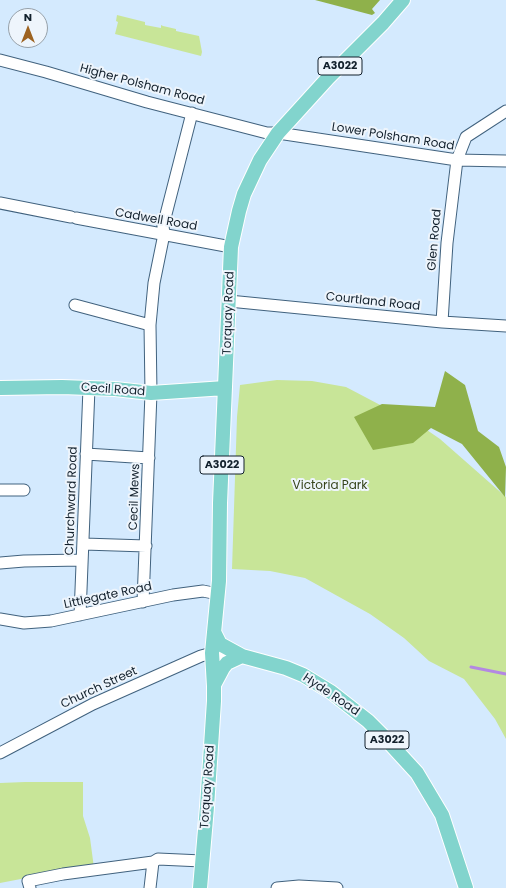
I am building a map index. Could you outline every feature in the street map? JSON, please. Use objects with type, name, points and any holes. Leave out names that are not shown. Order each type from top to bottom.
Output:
[{"type":"main road","name":"Torquay Road","points":[[200,888],[207,807],[214,686],[212,653],[219,581],[220,503],[225,388],[234,301],[231,247],[239,211],[244,194],[260,160],[278,133],[328,78],[383,23],[403,0]]},
{"type":"main road","name":"Cecil Road","points":[[0,388],[89,388],[151,393],[225,388]]},
{"type":"main road","name":"Hyde Road","points":[[214,632],[220,644],[242,656],[286,668],[303,675],[331,692],[368,721],[384,737],[417,773],[442,815],[466,888]]},
{"type":"main road","name":"Torquay Road","points":[[214,686],[227,663],[242,656]]},
{"type":"street","name":"Higher Polsham Road","points":[[0,60],[46,72],[114,93],[267,133],[278,133]]},
{"type":"street","name":"Glen Road","points":[[442,322],[447,243],[457,160],[466,137],[506,111]]},
{"type":"street","name":"Cecil Mews","points":[[143,602],[151,393],[150,325],[154,283],[164,234],[163,226],[192,113]]},
{"type":"street","name":"Lower Polsham Road","points":[[278,133],[457,160],[506,161]]},
{"type":"street","name":"Cadwell Road","points":[[0,203],[231,247]]},
{"type":"street","name":"Courtland Road","points":[[234,301],[442,322],[506,326]]},
{"type":"street","points":[[75,305],[150,325]]},
{"type":"street","name":"Churchward Road","points":[[80,615],[89,388]]},
{"type":"street","points":[[86,454],[149,458]]},
{"type":"street","points":[[0,490],[24,490]]},
{"type":"street","points":[[84,544],[146,546]]},
{"type":"street","points":[[0,563],[82,560]]},
{"type":"street","name":"Littlegate Road","points":[[2,619],[24,623],[51,621],[117,606],[143,602],[173,594],[203,591],[218,594]]},
{"type":"street","name":"Hyde Road","points":[[212,653],[242,656]]},
{"type":"street","name":"Church Street","points":[[3,749],[93,704],[187,662],[212,653]]},
{"type":"street","points":[[29,884],[63,874],[153,862],[158,859],[202,861]]},
{"type":"street","points":[[150,888],[153,862]]},
{"type":"street","points":[[277,888],[300,886],[337,888]]},
{"type":"green space","points":[[315,0],[380,0],[372,9],[375,13],[372,15]]},
{"type":"green space","points":[[117,15],[145,22],[145,25],[161,28],[161,25],[176,29],[176,31],[199,36],[202,52],[201,56],[115,34],[118,22],[116,21]]},
{"type":"green space","points":[[445,371],[465,385],[478,431],[499,447],[506,467],[505,497],[462,444],[431,428],[413,443],[373,450],[354,417],[382,404],[435,407]]},
{"type":"green space","name":"Victoria Park","points":[[277,380],[312,381],[346,387],[424,428],[440,439],[506,497],[506,739],[495,719],[464,679],[429,661],[404,638],[370,614],[305,578],[270,571],[232,569],[237,417],[240,385]]},
{"type":"green space","points":[[83,782],[83,816],[90,838],[94,868],[0,883],[0,783]]},
{"type":"waterway","points":[[471,667],[506,674]]}]
